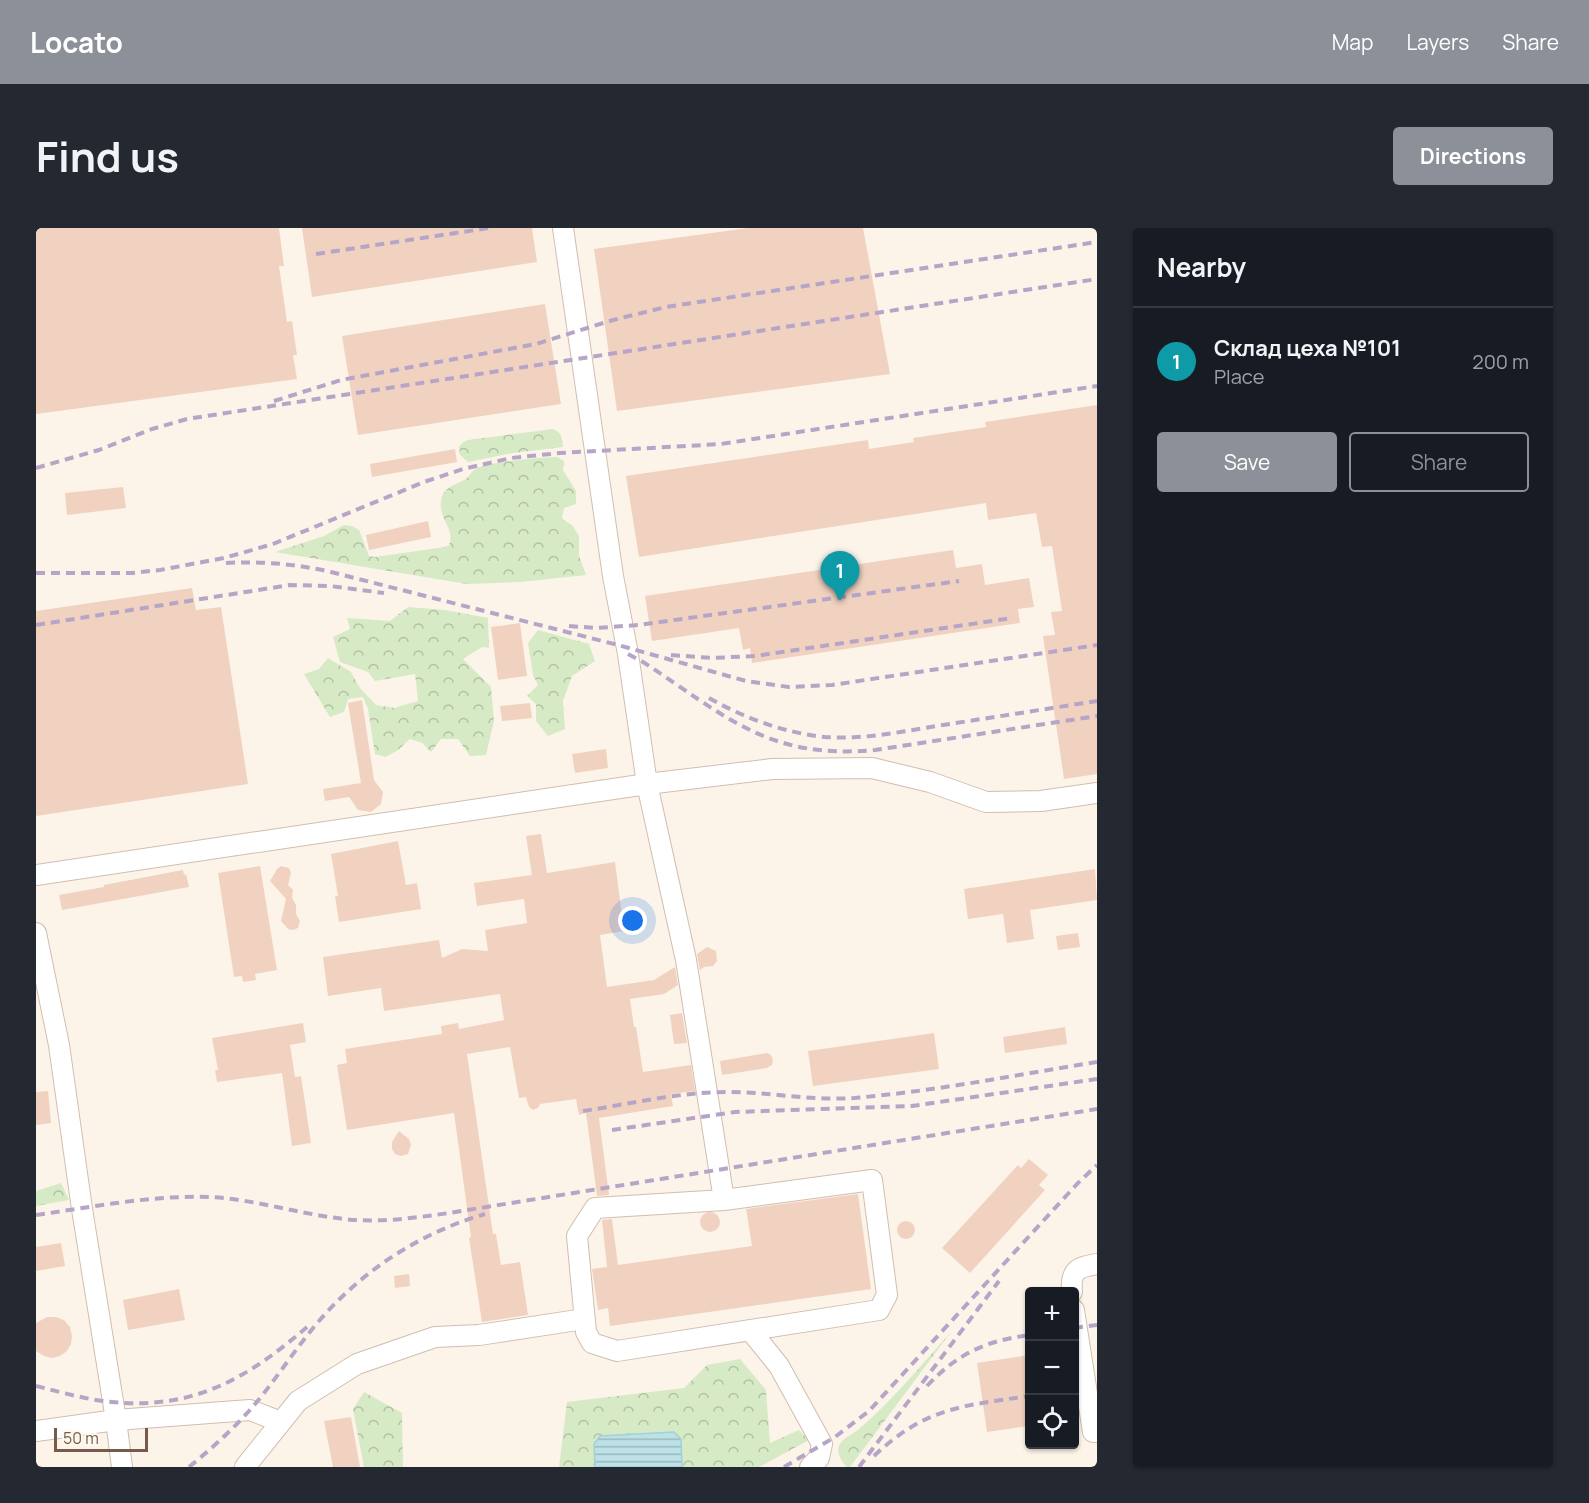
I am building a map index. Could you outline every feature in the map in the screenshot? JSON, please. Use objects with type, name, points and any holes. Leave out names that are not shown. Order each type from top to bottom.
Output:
[{"type":"lane","points":[[562,228],[613,576],[628,654],[647,784],[686,960],[724,1200]]},
{"type":"lane","points":[[36,875],[647,784],[772,769],[872,768],[930,782],[986,802],[1041,801],[1097,793]]},
{"type":"lane","points":[[36,933],[60,1045],[82,1209],[122,1467]]},
{"type":"lane","points":[[872,1180],[887,1295],[879,1310],[617,1351],[592,1343],[585,1332],[584,1318],[577,1236],[595,1208],[724,1200],[872,1180]]},
{"type":"lane","points":[[1072,1287],[1076,1270],[1097,1264]]},
{"type":"lane","points":[[245,1467],[298,1401],[357,1364],[435,1337],[479,1335],[584,1318]]},
{"type":"lane","points":[[750,1330],[779,1366],[822,1444],[819,1458],[810,1467]]},
{"type":"lane","points":[[1079,1341],[1093,1432],[1097,1432]]},
{"type":"lane","points":[[36,1431],[116,1420],[250,1410],[281,1422]]},
{"type":"green space","points":[[553,429],[561,436],[563,447],[513,453],[468,462],[460,455],[459,447],[468,440]]},
{"type":"green space","points":[[557,457],[564,461],[563,470],[576,491],[576,504],[564,508],[562,518],[572,525],[579,536],[579,556],[586,575],[520,582],[467,584],[275,552],[324,536],[344,525],[359,530],[369,556],[445,547],[451,540],[441,507],[442,496],[447,490],[466,479],[480,467]]},
{"type":"green space","points":[[408,607],[445,610],[488,618],[489,648],[482,647],[463,659],[491,687],[494,721],[486,755],[470,756],[458,739],[441,739],[431,752],[422,743],[410,739],[397,751],[385,757],[375,754],[368,709],[363,697],[348,699],[344,712],[330,717],[304,674],[319,669],[328,658],[351,672],[360,688],[376,705],[394,708],[418,701],[415,674],[375,681],[368,672],[340,662],[333,637],[350,629],[347,618],[390,621]]},
{"type":"green space","points":[[538,630],[589,644],[595,661],[572,676],[563,701],[565,729],[548,736],[536,721],[536,704],[527,696],[538,685],[533,675],[528,643]]},
{"type":"green space","points":[[61,1183],[69,1200],[36,1206],[36,1191]]},
{"type":"green space","points":[[951,1332],[850,1467],[847,1467],[839,1454],[838,1449],[841,1443],[907,1382]]},
{"type":"green space","points":[[740,1359],[766,1390],[770,1443],[799,1430],[809,1440],[759,1467],[559,1467],[567,1402],[684,1388],[707,1365]]},
{"type":"green space","points":[[364,1392],[402,1413],[403,1467],[364,1467],[353,1409]]},
{"type":"water","points":[[674,1432],[681,1439],[682,1467],[595,1467],[594,1444],[600,1436]]},
{"type":"building","points":[[36,228],[279,228],[284,266],[279,266],[287,322],[292,321],[297,355],[293,355],[297,379],[36,414]]},
{"type":"building","points":[[302,228],[532,228],[537,262],[312,297]]},
{"type":"building","points":[[748,228],[863,228],[890,374],[617,411],[594,249]]},
{"type":"building","points":[[545,304],[561,404],[358,435],[342,336]]},
{"type":"building","points":[[1097,405],[1097,774],[1064,779],[1043,636],[1055,635],[1051,612],[1062,611],[1052,546],[1042,547],[1036,513],[988,520],[986,503],[639,557],[626,476],[868,440],[869,449],[914,442],[913,438],[986,427],[985,422]]},
{"type":"building","points":[[455,449],[457,462],[372,477],[370,464]]},
{"type":"building","points":[[123,487],[126,508],[67,515],[65,493]]},
{"type":"building","points":[[428,521],[431,537],[369,550],[366,535]]},
{"type":"building","points":[[953,550],[956,568],[982,564],[985,585],[1029,578],[1034,607],[1018,609],[1020,623],[752,663],[750,648],[743,650],[739,628],[652,641],[645,596]]},
{"type":"building","points":[[192,588],[196,610],[221,607],[248,784],[36,816],[36,611]]},
{"type":"building","points":[[520,623],[527,676],[498,680],[491,627]]},
{"type":"building","points":[[362,700],[374,780],[383,792],[381,804],[371,812],[358,810],[349,797],[325,801],[323,789],[361,783],[348,703]]},
{"type":"building","points":[[530,703],[532,718],[502,721],[500,706]]},
{"type":"building","points":[[606,749],[608,768],[575,773],[572,754]]},
{"type":"building","points":[[541,834],[547,873],[615,862],[624,931],[600,935],[607,987],[654,980],[675,967],[678,985],[664,994],[630,999],[634,1027],[636,1027],[643,1072],[691,1065],[695,1091],[671,1094],[673,1106],[599,1118],[609,1195],[597,1196],[586,1113],[579,1115],[576,1099],[540,1104],[533,1110],[529,1107],[526,1097],[519,1098],[510,1047],[467,1054],[493,1234],[496,1234],[501,1265],[520,1262],[528,1315],[482,1322],[454,1113],[347,1130],[337,1065],[347,1063],[345,1049],[442,1034],[441,1026],[458,1023],[459,1029],[504,1020],[500,994],[384,1011],[381,988],[328,996],[323,957],[439,940],[442,958],[462,949],[488,951],[485,930],[527,923],[524,899],[477,906],[474,883],[532,875],[526,836]]},
{"type":"building","points":[[398,841],[406,885],[417,883],[421,909],[339,922],[335,896],[338,896],[331,854]]},
{"type":"building","points":[[260,866],[277,970],[255,974],[256,980],[243,982],[242,976],[234,977],[218,873]]},
{"type":"building","points":[[281,866],[289,868],[291,873],[288,885],[293,890],[292,898],[300,921],[298,928],[293,930],[288,929],[281,921],[286,899],[270,881]]},
{"type":"building","points":[[1095,869],[1097,900],[1030,910],[1034,939],[1007,943],[1003,914],[968,919],[964,889]]},
{"type":"building","points":[[183,870],[189,887],[62,910],[59,895]]},
{"type":"building","points":[[1078,933],[1080,947],[1058,950],[1056,936]]},
{"type":"building","points":[[707,947],[716,951],[717,961],[713,966],[700,970],[697,954]]},
{"type":"building","points":[[682,1013],[687,1043],[674,1044],[670,1015]]},
{"type":"building","points":[[303,1023],[306,1042],[290,1045],[295,1077],[301,1076],[311,1143],[292,1146],[282,1073],[217,1082],[215,1070],[218,1070],[212,1038]]},
{"type":"building","points":[[1065,1027],[1067,1044],[1005,1053],[1003,1037]]},
{"type":"building","points":[[934,1033],[939,1069],[813,1086],[808,1051]]},
{"type":"building","points":[[767,1053],[773,1060],[772,1065],[767,1068],[722,1075],[720,1061]]},
{"type":"building","points":[[48,1091],[51,1123],[36,1125],[36,1092]]},
{"type":"building","points":[[399,1131],[409,1139],[411,1145],[408,1154],[401,1156],[395,1154],[392,1149],[392,1142]]},
{"type":"building","points":[[1029,1159],[1048,1175],[1039,1185],[1045,1190],[970,1273],[942,1248],[1018,1165],[1021,1168]]},
{"type":"building","points":[[858,1194],[871,1289],[610,1326],[608,1308],[598,1310],[592,1269],[607,1267],[602,1220],[612,1219],[618,1265],[752,1246],[746,1209]]},
{"type":"building","points":[[710,1212],[717,1215],[720,1222],[717,1229],[710,1232],[703,1229],[700,1222],[703,1215]]},
{"type":"building","points":[[902,1221],[910,1221],[915,1226],[913,1237],[902,1239],[897,1234],[897,1226]]},
{"type":"building","points":[[61,1243],[65,1266],[36,1271],[36,1247]]},
{"type":"building","points":[[409,1274],[410,1286],[395,1288],[394,1276]]},
{"type":"building","points":[[179,1289],[185,1320],[128,1330],[123,1300]]},
{"type":"building","points":[[47,1317],[64,1320],[70,1327],[72,1336],[67,1351],[52,1358],[36,1351],[36,1323]]},
{"type":"building","points":[[1025,1356],[1025,1427],[987,1432],[977,1363]]},
{"type":"building","points":[[351,1417],[360,1467],[333,1467],[324,1421]]},
{"type":"railway","points":[[316,254],[489,228]]},
{"type":"railway","points":[[274,401],[341,380],[536,344],[613,320],[666,307],[1097,242]]},
{"type":"railway","points":[[36,468],[99,450],[152,429],[187,419],[1097,279]]},
{"type":"railway","points":[[36,573],[132,573],[224,558],[273,544],[424,482],[463,469],[511,458],[721,444],[1097,386]]},
{"type":"railway","points":[[226,563],[279,564],[331,572],[618,645],[746,681],[789,687],[832,685],[1097,645]]},
{"type":"railway","points":[[569,626],[596,628],[638,625],[959,581]]},
{"type":"railway","points":[[36,625],[290,585],[330,586],[384,593]]},
{"type":"railway","points":[[671,655],[712,658],[755,656],[1012,618]]},
{"type":"railway","points":[[628,654],[750,730],[776,741],[805,748],[838,751],[875,750],[1097,716]]},
{"type":"railway","points":[[709,698],[736,712],[780,728],[810,735],[840,738],[884,734],[1097,701]]},
{"type":"railway","points":[[583,1111],[673,1096],[727,1092],[854,1098],[946,1087],[1097,1062]]},
{"type":"railway","points":[[612,1130],[735,1112],[912,1106],[1097,1079]]},
{"type":"railway","points":[[36,1215],[144,1200],[209,1197],[344,1219],[410,1218],[1097,1109]]},
{"type":"railway","points":[[784,1467],[835,1437],[869,1411],[1097,1165]]},
{"type":"railway","points":[[189,1467],[249,1411],[319,1321],[354,1285],[394,1255],[416,1243],[461,1222],[485,1214]]},
{"type":"railway","points":[[859,1467],[999,1281]]},
{"type":"railway","points":[[1079,1327],[1097,1325]]},
{"type":"railway","points":[[36,1386],[103,1401],[142,1403],[169,1401],[218,1387],[241,1375],[307,1327]]},
{"type":"railway","points":[[927,1386],[950,1365],[974,1350],[999,1341],[1025,1336]]},
{"type":"railway","points":[[874,1456],[911,1427],[928,1418],[964,1406],[1025,1397]]},
{"type":"place","name":"Склад цеха №101","points":[[840,601]]}]
